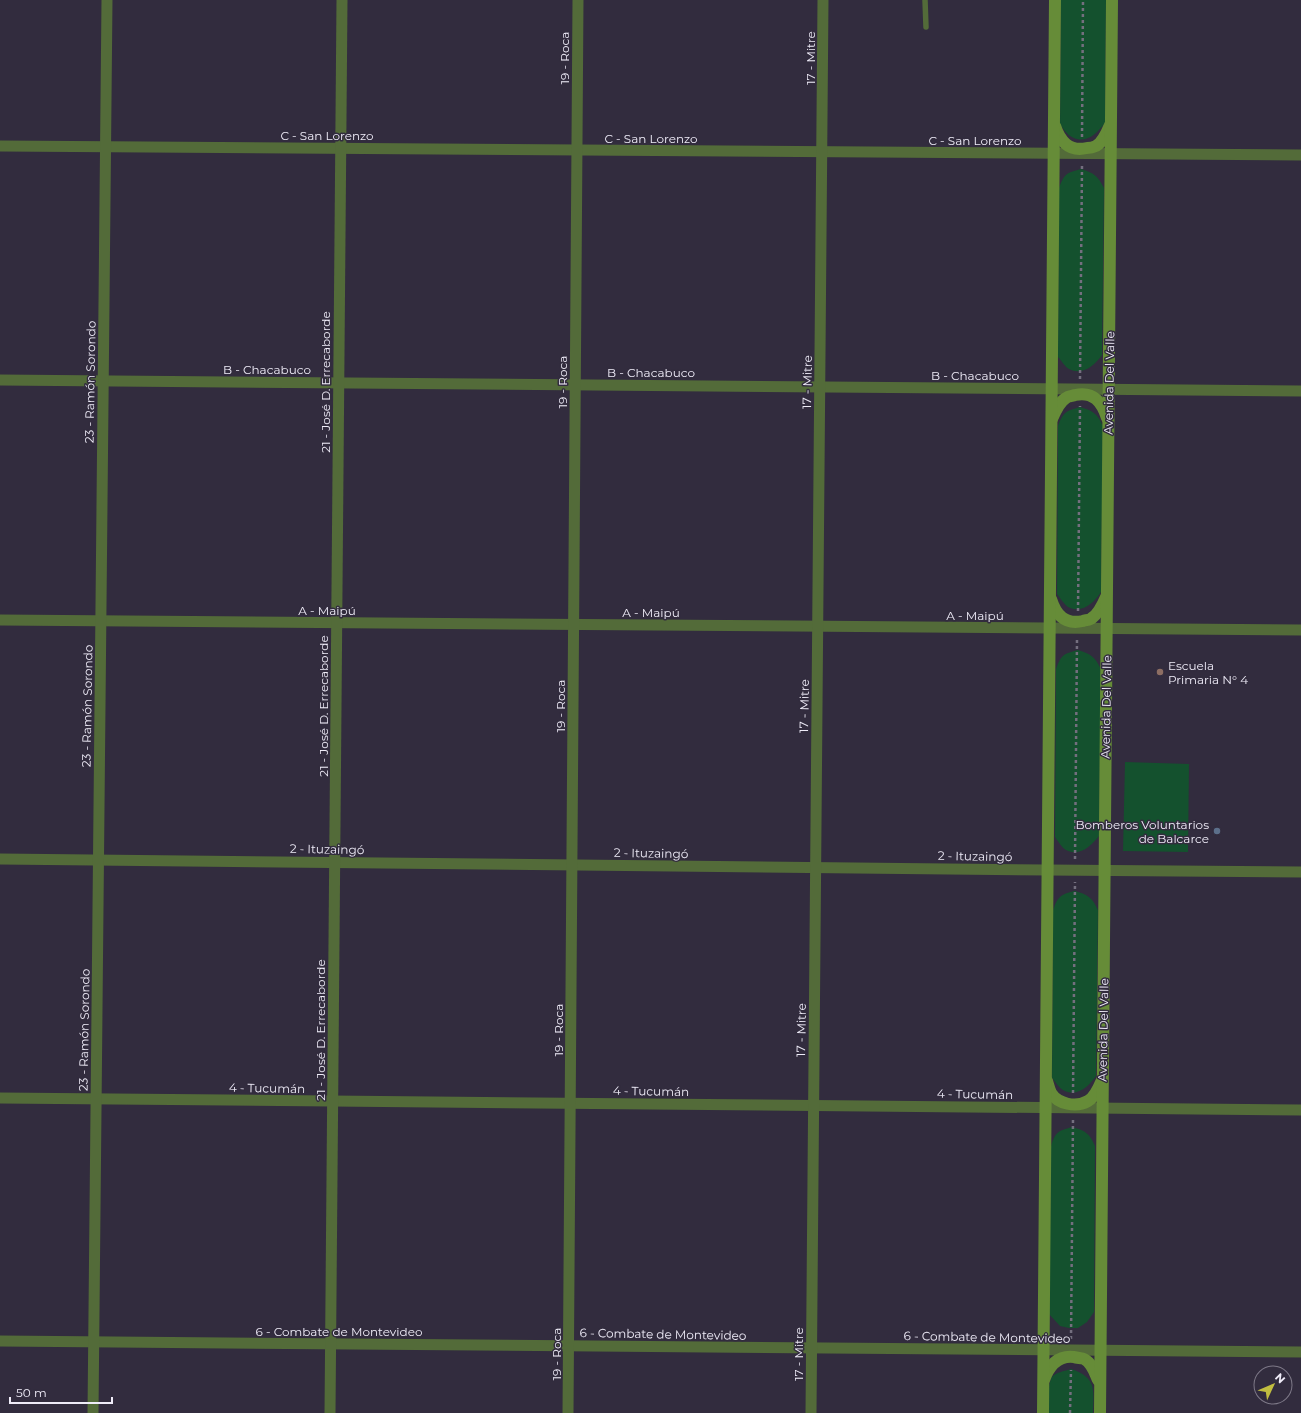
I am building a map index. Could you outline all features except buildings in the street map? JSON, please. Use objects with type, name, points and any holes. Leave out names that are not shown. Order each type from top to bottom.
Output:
[{"type":"street","name":"23 - Ramón Sorondo","points":[[93,1413],[106,0]]},
{"type":"street","name":"21 - José D. Errecaborde","points":[[330,1413],[342,0]]},
{"type":"street","name":"19 - Roca","points":[[568,1413],[578,0]]},
{"type":"street","name":"17 - Mitre","points":[[811,1413],[823,0]]},
{"type":"street","points":[[1043,1413],[1055,0]]},
{"type":"street","name":"Avenida Del Valle","points":[[1100,1413],[1112,0]]},
{"type":"street","points":[[1053,121],[1059,137],[1069,147],[1082,152],[1096,146],[1105,136],[1111,123]]},
{"type":"street","name":"C - San Lorenzo","points":[[0,146],[822,152],[1082,152],[1111,154],[1301,155]]},
{"type":"street","name":"B - Chacabuco","points":[[0,380],[1051,389],[1080,392],[1109,389],[1301,391]]},
{"type":"street","points":[[1051,421],[1057,408],[1066,397],[1080,392],[1093,396],[1103,406],[1108,422]]},
{"type":"street","points":[[1049,594],[1054,610],[1064,620],[1078,625],[1092,618],[1107,596]]},
{"type":"street","name":"A - Maipú","points":[[0,620],[1049,628],[1078,625],[1107,629],[1301,630]]},
{"type":"street","name":"2 - Ituzaingó","points":[[0,858],[816,868],[1301,872]]},
{"type":"street","points":[[1045,1076],[1051,1092],[1060,1102],[1073,1106],[1088,1101],[1097,1091],[1103,1078]]},
{"type":"street","name":"4 - Tucumán","points":[[0,1098],[1045,1108],[1073,1106],[1102,1108],[1301,1110]]},
{"type":"street","name":"6 - Combate de Montevideo","points":[[0,1341],[1043,1350],[1071,1353],[1100,1350],[1301,1352]]},
{"type":"street","points":[[1043,1383],[1048,1370],[1056,1360],[1071,1353],[1084,1359],[1094,1369],[1100,1385]]},
{"type":"lane","points":[[925,0],[926,27]]},
{"type":"path","points":[[1070,1413],[1083,0]]},
{"type":"green space","points":[[1061,0],[1106,0],[1105,123],[1091,137],[1082,140],[1070,136],[1060,125]]},
{"type":"green space","points":[[1081,169],[1095,176],[1104,188],[1102,355],[1092,366],[1084,370],[1074,371],[1069,369],[1058,357],[1059,188],[1066,175]]},
{"type":"green space","points":[[1080,407],[1094,413],[1099,418],[1103,426],[1101,592],[1095,600],[1087,606],[1073,609],[1068,607],[1057,594],[1058,426],[1063,415]]},
{"type":"green space","points":[[1078,650],[1092,656],[1101,669],[1099,836],[1089,847],[1080,851],[1071,852],[1066,850],[1055,837],[1056,669],[1063,656]]},
{"type":"green space","points":[[1125,762],[1189,764],[1188,852],[1123,851]]},
{"type":"green space","points":[[1075,891],[1089,897],[1094,902],[1098,910],[1096,1076],[1090,1084],[1082,1090],[1073,1093],[1062,1089],[1052,1078],[1053,910],[1061,896]]},
{"type":"green space","points":[[1072,1127],[1086,1133],[1091,1138],[1095,1146],[1094,1312],[1087,1322],[1078,1328],[1060,1326],[1049,1314],[1051,1146],[1058,1133]]},
{"type":"green space","points":[[1071,1369],[1085,1376],[1092,1385],[1094,1397],[1093,1413],[1049,1413],[1050,1380],[1054,1375]]},
{"type":"place","name":"Escuela Primaria N° 4","points":[[1160,672]]},
{"type":"place","name":"Bomberos Voluntarios de Balcarce","points":[[1217,831]]}]
